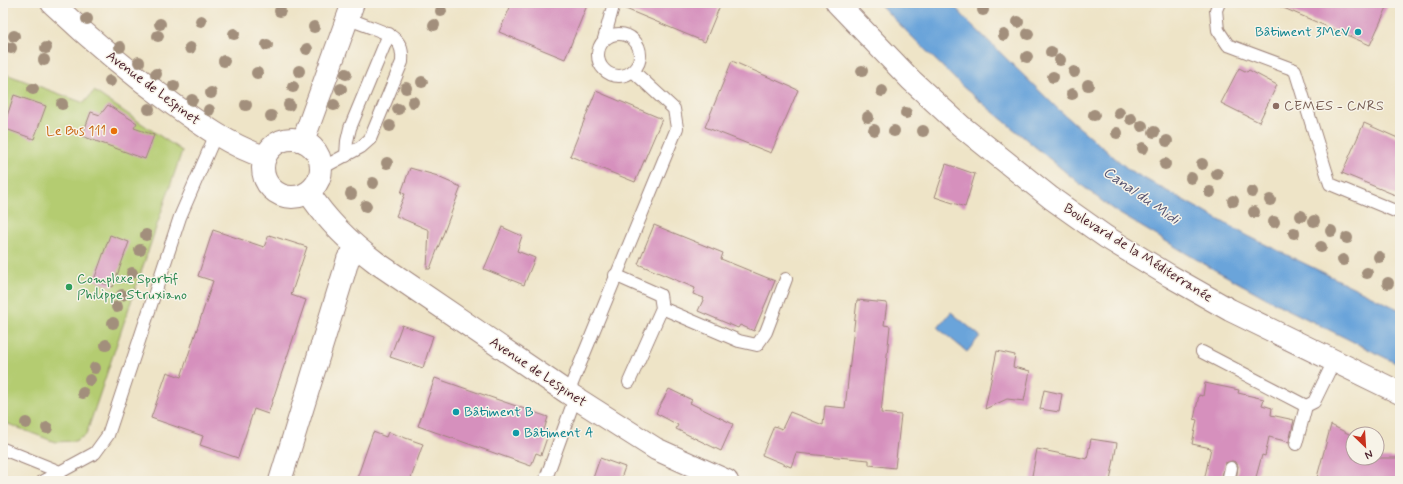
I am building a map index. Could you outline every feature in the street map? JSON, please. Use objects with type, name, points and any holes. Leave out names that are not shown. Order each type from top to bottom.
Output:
[{"type":"street","name":"Avenue de Lespinet","points":[[52,3],[105,52],[158,93],[216,134],[242,148],[265,157]]},
{"type":"street","name":"Boulevard de la Méditerranée","points":[[837,3],[911,80],[955,121],[1051,198],[1106,237],[1230,310],[1400,393]]},
{"type":"street","points":[[303,141],[350,11]]},
{"type":"street","points":[[296,139],[303,141],[309,144],[318,155],[322,168],[320,178],[316,186],[309,193],[292,198],[275,193],[269,187],[262,172],[262,165],[268,150],[280,141],[296,139]]},
{"type":"street","name":"Avenue de Lespinet","points":[[309,193],[343,235],[357,249],[571,395],[656,449],[727,481]]},
{"type":"street","points":[[280,481],[348,259],[357,249]]},
{"type":"lane","points":[[604,39],[617,33],[623,33],[630,36],[635,40],[641,52],[638,66],[627,75],[612,75],[601,66],[598,59],[600,45],[604,39],[614,3]]},
{"type":"lane","points":[[1219,3],[1216,10],[1218,30],[1228,45],[1295,70],[1330,184],[1400,213]]},
{"type":"lane","points":[[322,168],[361,147],[370,139],[402,62],[403,54],[400,46],[389,34],[350,11]]},
{"type":"lane","points":[[346,156],[350,128],[389,34]]},
{"type":"lane","points":[[545,481],[571,395],[615,275],[677,128],[674,109],[633,71]]},
{"type":"lane","points":[[44,481],[95,453],[108,435],[180,217],[216,134]]},
{"type":"lane","points":[[615,275],[660,295],[662,308],[629,382]]},
{"type":"lane","points":[[662,308],[739,341],[757,345],[766,332],[786,279]]},
{"type":"lane","points":[[1202,352],[1306,406]]},
{"type":"lane","points":[[1296,444],[1306,406],[1314,402],[1334,361]]},
{"type":"lane","points":[[3,449],[60,472]]},
{"type":"lane","points":[[1228,481],[1231,468]]},
{"type":"green space","name":"Complexe Sportif Philippe Struxiano","points":[[3,73],[84,103],[94,91],[182,151],[86,435],[75,441],[55,442],[3,422]]},
{"type":"water","name":"Canal du Midi","points":[[878,3],[951,3],[1059,110],[1129,170],[1248,236],[1400,310],[1400,365],[1281,306],[1206,265],[1115,211],[1080,184],[963,87]]},
{"type":"water","points":[[951,312],[980,336],[967,352],[938,328]]},
{"type":"building","points":[[512,3],[588,3],[565,59],[499,32]]},
{"type":"building","points":[[621,3],[721,3],[705,42],[621,7]]},
{"type":"building","name":"Bâtiment 3MeV","points":[[1272,3],[1389,3],[1370,45]]},
{"type":"building","points":[[732,61],[798,90],[771,153],[705,127]]},
{"type":"building","points":[[1239,68],[1247,72],[1249,70],[1277,85],[1259,122],[1221,103]]},
{"type":"building","points":[[596,91],[662,119],[635,182],[570,156]]},
{"type":"building","points":[[14,95],[46,106],[34,139],[3,128]]},
{"type":"building","name":"Le Bus 111","points":[[108,105],[137,123],[134,128],[154,135],[145,159],[82,136],[91,112],[100,115]]},
{"type":"building","points":[[1364,123],[1400,139],[1400,197],[1342,173]]},
{"type":"building","points":[[946,164],[975,174],[965,207],[935,197]]},
{"type":"building","points":[[410,168],[438,176],[461,187],[430,269],[427,269],[429,230],[396,216],[405,194],[401,193]]},
{"type":"building","points":[[654,225],[723,253],[721,259],[775,281],[754,331],[740,325],[738,328],[698,311],[704,298],[693,294],[695,288],[638,264]]},
{"type":"building","points":[[502,227],[522,236],[517,251],[535,258],[524,285],[484,269]]},
{"type":"building","points":[[213,230],[264,247],[269,235],[307,247],[291,295],[306,300],[268,414],[254,409],[238,458],[200,445],[203,436],[151,418],[167,372],[181,377],[213,281],[198,276]]},
{"type":"building","points":[[110,235],[129,242],[113,287],[94,280]]},
{"type":"building","points":[[857,300],[887,303],[884,325],[890,326],[881,413],[901,415],[895,468],[869,465],[869,460],[796,453],[791,467],[762,455],[774,426],[782,429],[790,412],[823,425],[825,406],[845,408]]},
{"type":"building","points":[[402,325],[433,336],[423,368],[390,357]]},
{"type":"building","points":[[997,351],[1015,355],[1013,367],[1030,371],[1024,401],[1007,399],[985,409]]},
{"type":"building","points":[[435,378],[548,417],[544,430],[549,432],[541,455],[536,453],[531,466],[418,426]]},
{"type":"building","points":[[1205,383],[1239,390],[1238,393],[1264,399],[1262,405],[1272,408],[1271,415],[1294,420],[1289,442],[1269,437],[1265,456],[1262,455],[1255,481],[1236,481],[1238,466],[1236,462],[1232,461],[1225,463],[1221,481],[1204,481],[1211,448],[1192,444],[1197,420],[1194,419],[1199,395],[1203,396]]},
{"type":"building","points":[[669,389],[692,400],[690,403],[733,424],[721,451],[676,429],[678,425],[656,413]]},
{"type":"building","points":[[1044,390],[1062,394],[1059,412],[1040,409]]},
{"type":"building","points":[[1331,425],[1345,432],[1345,466],[1385,466],[1385,458],[1400,458],[1399,481],[1316,481]]},
{"type":"building","points":[[373,432],[386,437],[388,432],[423,444],[410,481],[356,481]]},
{"type":"building","points":[[1091,439],[1117,443],[1110,481],[1031,481],[1037,449],[1087,459]]},
{"type":"building","points":[[600,458],[625,467],[620,481],[592,481]]},
{"type":"place","name":"Bâtiment 3MeV","points":[[1358,32]]},
{"type":"place","name":"CEMES - CNRS","points":[[1276,106]]},
{"type":"place","name":"Le Bus 111","points":[[114,131]]},
{"type":"place","name":"Complexe Sportif Philippe Struxiano","points":[[69,287]]},
{"type":"place","name":"Bâtiment B","points":[[456,412]]},
{"type":"place","name":"Bâtiment A","points":[[516,433]]}]
